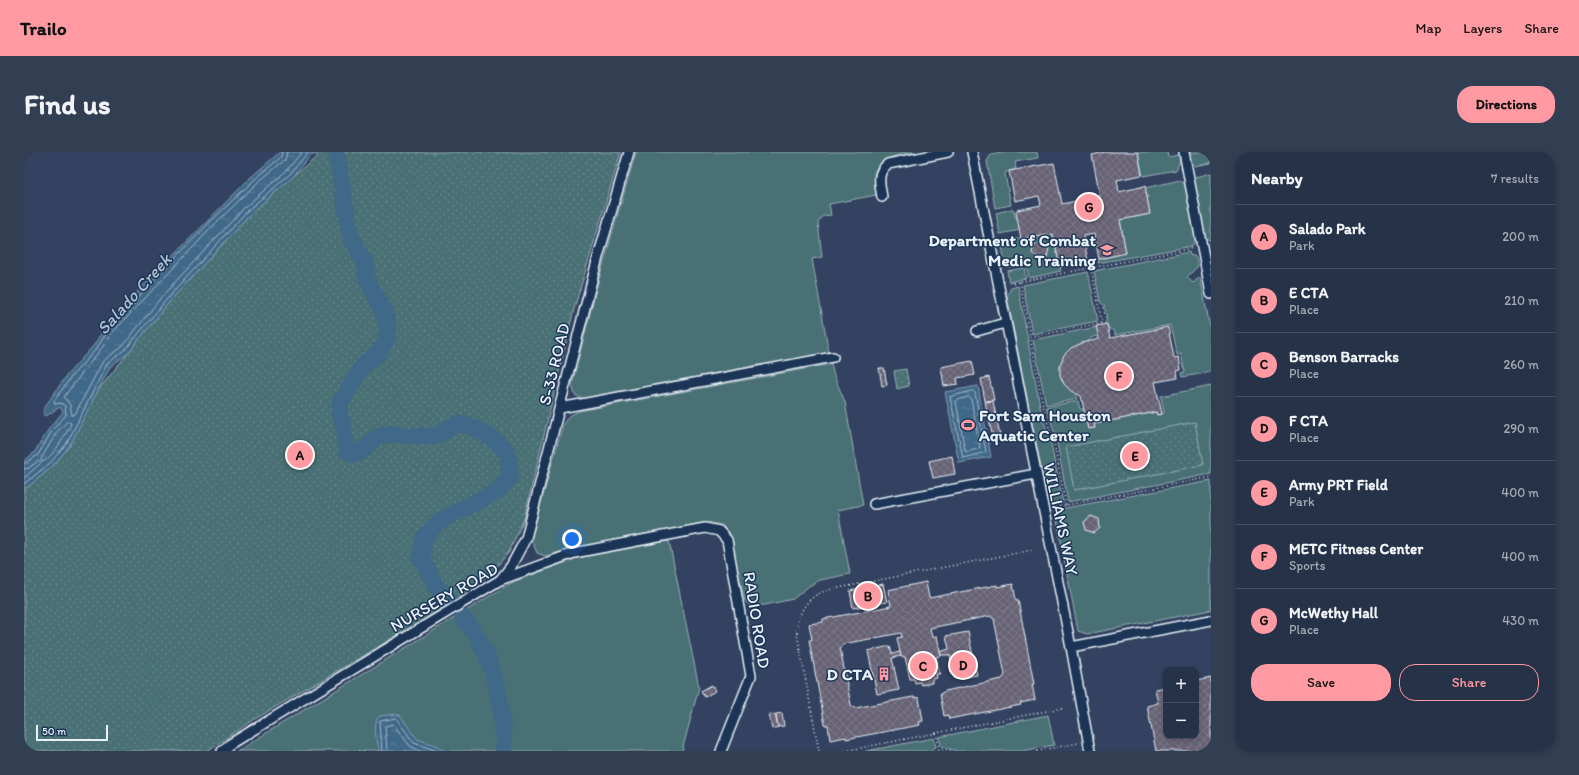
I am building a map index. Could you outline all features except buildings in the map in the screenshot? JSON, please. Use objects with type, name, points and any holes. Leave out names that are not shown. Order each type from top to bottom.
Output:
[{"type":"street","name":"S-33 ROAD","points":[[500,580],[511,566],[526,538],[598,257],[629,152]]},
{"type":"street","points":[[882,197],[880,177],[882,170],[888,164],[948,152]]},
{"type":"street","name":"WILLIAMS WAY","points":[[972,152],[1071,647],[1090,751]]},
{"type":"street","points":[[1184,152],[1211,294]]},
{"type":"street","points":[[977,330],[1005,323]]},
{"type":"street","points":[[560,408],[833,357]]},
{"type":"street","points":[[874,504],[1036,474]]},
{"type":"street","name":"NURSERY ROAD","points":[[222,751],[230,744],[500,580],[574,553],[705,528]]},
{"type":"street","name":"RADIO ROAD","points":[[705,528],[720,531],[727,540],[752,676],[721,751]]},
{"type":"street","points":[[1071,647],[1211,620]]},
{"type":"street","points":[[218,751],[230,744]]},
{"type":"path","points":[[1013,283],[1202,246]]},
{"type":"path","points":[[1030,337],[1102,323],[1091,268]]},
{"type":"path","points":[[1020,282],[1045,416],[1053,438],[1066,505]]},
{"type":"path","points":[[1050,509],[1211,477]]},
{"type":"path","points":[[819,751],[796,628],[801,610],[810,598],[828,590],[1032,550]]},
{"type":"path","points":[[845,751],[1062,708]]},
{"type":"path","points":[[936,733],[939,749]]},
{"type":"path","points":[[1036,751],[1078,743]]},
{"type":"path","points":[[934,751],[939,749],[952,751]]},
{"type":"path","points":[[355,751],[364,751]]},
{"type":"green space","points":[[321,152],[621,152],[574,309],[524,519],[509,552],[492,572],[449,605],[255,719],[207,751],[24,751],[24,488],[28,487],[53,466],[70,445],[95,394],[170,301],[250,214]]},
{"type":"green space","points":[[636,152],[916,152],[892,157],[877,167],[874,173],[876,195],[829,204],[831,215],[823,216],[818,222],[822,257],[812,259],[829,353],[584,399],[575,395],[572,385],[598,282]]},
{"type":"green space","points":[[1007,152],[1037,152],[1038,158],[1015,162],[1016,169],[1006,172],[1005,174],[1011,205],[995,208],[987,161],[991,155]]},
{"type":"green space","points":[[1138,152],[1167,152],[1168,157],[1179,155],[1180,161],[1176,170],[1143,176]]},
{"type":"green space","points":[[1211,152],[1211,163],[1195,166],[1189,159],[1188,153]]},
{"type":"green space","points":[[1211,173],[1211,241],[1203,236],[1193,185],[1196,177]]},
{"type":"green space","points":[[1180,180],[1186,186],[1197,237],[1192,246],[1098,263],[1099,259],[1126,253],[1120,220],[1150,214],[1145,188]]},
{"type":"green space","points":[[1012,209],[1014,210],[1015,217],[1017,217],[1020,230],[1000,234],[996,213]]},
{"type":"green space","points":[[1053,234],[1061,271],[1029,278],[1026,264],[1006,267],[1001,242],[1021,238],[1022,240]]},
{"type":"green space","points":[[1189,252],[1190,255],[1196,257],[1198,266],[1187,277],[1193,283],[1200,277],[1211,332],[1211,372],[1182,377],[1181,373],[1185,372],[1181,354],[1177,355],[1170,325],[1115,335],[1114,331],[1108,328],[1107,324],[1104,325],[1107,319],[1105,317],[1107,315],[1104,313],[1106,310],[1103,308],[1105,306],[1100,302],[1094,271]]},
{"type":"green space","points":[[1024,268],[1026,278],[1009,282],[1007,271]]},
{"type":"green space","points":[[1088,272],[1098,321],[1032,334],[1023,285]]},
{"type":"green space","points":[[1018,286],[1042,417],[1050,438],[1043,440],[1050,439],[1063,503],[1054,505],[1047,498],[1007,296],[1011,288]]},
{"type":"green space","points":[[1097,327],[1098,335],[1091,338],[1060,375],[1064,384],[1075,393],[1077,399],[1046,405],[1033,340]]},
{"type":"green space","points":[[831,364],[834,376],[845,402],[863,505],[838,510],[850,574],[820,580],[809,586],[793,599],[765,605],[750,606],[745,601],[729,534],[722,525],[707,522],[567,550],[545,556],[537,553],[531,539],[563,424],[569,416],[579,411]]},
{"type":"green space","points":[[906,369],[909,386],[897,389],[894,371]]},
{"type":"green space","points":[[1211,386],[1211,474],[1068,502],[1056,437],[1046,407],[1078,401],[1080,409],[1084,409],[1088,429],[1095,428],[1094,424],[1156,412],[1157,415],[1164,413],[1161,396]]},
{"type":"green space","points":[[1195,422],[1203,465],[1074,490],[1066,447]]},
{"type":"green space","points":[[1211,481],[1211,610],[1087,634],[1078,631],[1055,510]]},
{"type":"green space","points":[[669,541],[699,687],[682,751],[237,751],[511,583],[577,558]]},
{"type":"green space","points":[[1048,715],[1054,745],[1022,751],[957,751],[941,746],[939,737]]},
{"type":"green space","points":[[934,738],[936,747],[929,751],[866,751]]},
{"type":"water","points":[[280,152],[320,152],[310,155],[293,177],[250,214],[170,301],[128,353],[110,367],[70,445],[53,466],[28,487],[24,488],[24,461],[34,453],[50,427],[63,412],[60,407],[46,416],[43,414],[44,408],[67,375],[94,345],[106,326],[133,300],[139,290],[251,177]]},
{"type":"water","name":"Fort Sam Houston Aquatic Center","points":[[978,386],[991,457],[959,463],[945,392]]},
{"type":"water","points":[[400,715],[417,739],[435,745],[445,751],[378,751],[376,733],[377,720],[379,716]]},
{"type":"waterway","points":[[336,152],[351,238],[366,265],[366,278],[385,312],[388,331],[386,341],[378,353],[362,367],[340,403],[339,414],[343,424],[347,451],[353,454],[364,450],[380,435],[394,434],[434,437],[457,424],[467,425],[492,438],[505,449],[509,461],[510,477],[497,491],[438,522],[425,537],[421,558],[436,586],[449,601]]},
{"type":"waterway","points":[[463,618],[474,632],[490,664],[499,698],[504,751]]},
{"type":"place","name":"McWethy Hall","points":[[1089,207]]},
{"type":"place","name":"Department of Combat Medic Training","points":[[1107,250]]},
{"type":"place","name":"METC Fitness Center","points":[[1119,376]]},
{"type":"place","name":"Fort Sam Houston Aquatic Center","points":[[968,425]]},
{"type":"place","name":"Salado Park","points":[[300,455]]},
{"type":"place","name":"Army PRT Field","points":[[1135,456]]},
{"type":"place","name":"E CTA","points":[[868,596]]},
{"type":"place","name":"F CTA","points":[[963,665]]},
{"type":"place","name":"Benson Barracks","points":[[923,666]]},
{"type":"place","name":"D CTA","points":[[884,674]]},
{"type":"water label","name":"Salado Creek","points":[[134,294]]}]
